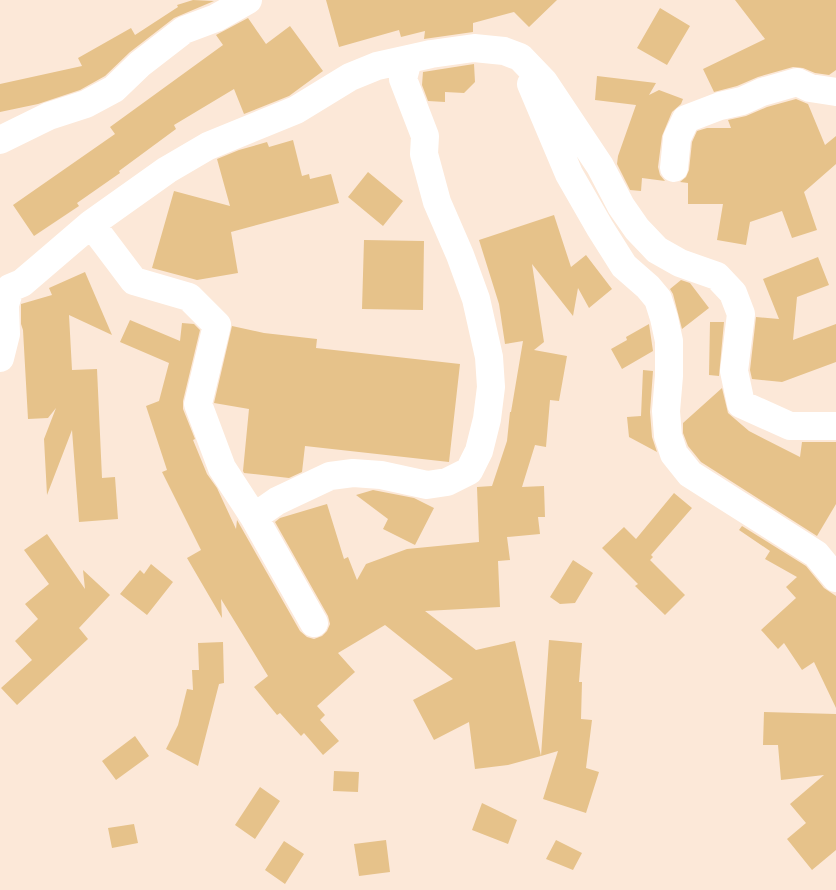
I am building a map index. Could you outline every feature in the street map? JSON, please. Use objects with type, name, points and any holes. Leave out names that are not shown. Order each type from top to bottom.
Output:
[{"type":"street","points":[[0,140],[49,116],[86,104],[114,89],[147,58],[184,30],[216,18],[248,0]]},
{"type":"street","points":[[0,358],[6,334],[5,289],[22,283],[91,224],[167,170],[208,146],[296,110],[350,76],[377,66],[431,54],[474,48],[504,52],[520,57],[544,82],[600,166],[620,206],[637,229],[657,250],[680,264],[717,276],[733,293],[741,314],[734,371],[741,404],[790,426],[836,426]]},
{"type":"street","points":[[520,57],[568,174],[624,266],[648,287],[658,299],[669,341],[666,412],[668,436],[674,454],[690,474],[816,554],[836,578]]},
{"type":"street","points":[[254,517],[278,501],[330,476],[353,473],[381,475],[427,485],[447,482],[468,471],[479,451],[487,419],[491,387],[489,358],[476,300],[437,202],[424,154],[425,136],[403,79],[408,60]]},
{"type":"street","points":[[674,168],[677,138],[686,119],[720,106],[742,101],[762,92],[798,82],[810,88],[836,92]]},
{"type":"street","points":[[91,224],[134,281],[189,297],[217,325],[198,404],[222,468],[254,517],[314,622]]},
{"type":"building","points":[[193,0],[214,1],[174,18],[130,52],[105,76],[80,90],[38,104],[0,112],[0,84],[82,66],[78,58],[131,28],[135,35],[178,7],[177,5]]},
{"type":"building","points":[[326,0],[557,0],[529,27],[514,12],[473,23],[473,32],[424,39],[425,31],[401,37],[399,30],[339,47]]},
{"type":"building","points":[[735,0],[836,0],[836,70],[829,75],[793,67],[714,92],[703,69],[765,39]]},
{"type":"building","points":[[660,8],[690,26],[667,65],[637,48]]},
{"type":"building","points":[[248,18],[266,44],[290,26],[323,71],[289,96],[244,114],[234,89],[174,125],[176,129],[119,171],[120,173],[77,203],[79,206],[34,236],[13,205],[115,134],[110,127],[223,45],[216,35]]},
{"type":"building","points":[[474,64],[475,82],[464,93],[445,92],[445,102],[428,101],[422,85],[423,72]]},
{"type":"building","points":[[597,76],[656,83],[649,95],[659,90],[683,99],[681,104],[672,112],[662,136],[658,167],[660,175],[665,181],[642,178],[641,191],[630,190],[617,164],[618,156],[636,105],[595,100]]},
{"type":"building","points":[[796,99],[808,104],[825,145],[836,136],[836,164],[804,192],[817,230],[792,238],[782,211],[750,222],[746,245],[717,240],[723,204],[688,204],[688,183],[680,182],[686,177],[689,170],[692,142],[697,131],[707,128],[731,128],[728,120]]},
{"type":"building","points":[[293,140],[302,176],[309,174],[310,179],[331,174],[339,203],[231,232],[238,273],[197,280],[152,268],[174,191],[230,206],[217,159],[267,142],[269,147]]},
{"type":"building","points":[[368,172],[403,201],[383,226],[348,197]]},
{"type":"building","points":[[554,215],[571,267],[586,255],[612,289],[589,308],[578,288],[573,316],[532,264],[544,342],[534,350],[567,356],[559,401],[550,400],[546,447],[535,445],[522,487],[544,486],[545,517],[538,517],[540,534],[507,537],[510,560],[498,561],[500,607],[425,611],[476,650],[515,641],[541,756],[508,765],[475,769],[469,722],[434,740],[413,700],[453,679],[385,625],[338,653],[355,672],[317,706],[325,715],[320,720],[339,741],[323,755],[304,733],[301,736],[280,713],[277,715],[254,687],[268,676],[221,599],[222,618],[187,558],[201,550],[162,472],[167,470],[146,406],[159,401],[169,363],[120,342],[130,320],[180,341],[182,323],[194,324],[200,330],[183,401],[183,409],[195,439],[193,440],[207,474],[217,488],[236,529],[237,520],[300,631],[307,637],[314,639],[322,636],[327,631],[330,624],[328,616],[275,522],[280,518],[327,504],[344,559],[348,557],[357,580],[366,564],[407,549],[479,542],[477,487],[492,486],[507,441],[510,412],[523,341],[505,344],[499,304],[479,240]]},
{"type":"building","points":[[364,240],[424,241],[423,310],[362,309]]},
{"type":"building","points":[[818,257],[829,285],[797,297],[793,340],[836,324],[836,362],[782,382],[752,379],[750,370],[756,317],[779,319],[763,279]]},
{"type":"building","points":[[85,272],[112,335],[69,315],[72,370],[97,369],[102,478],[115,477],[118,519],[79,522],[72,430],[47,495],[44,439],[56,408],[48,418],[28,419],[21,304],[52,295],[49,288]]},
{"type":"building","points":[[681,280],[690,283],[709,308],[682,329],[670,289]]},
{"type":"building","points":[[710,322],[724,322],[719,376],[709,375]]},
{"type":"building","points":[[649,324],[653,351],[622,369],[611,349],[627,340],[626,337]]},
{"type":"building","points":[[232,326],[264,333],[317,339],[316,348],[460,364],[449,462],[305,446],[302,472],[289,478],[244,473],[249,409],[214,403]]},
{"type":"building","points":[[643,370],[653,371],[650,412],[652,437],[657,452],[629,437],[627,417],[641,416]]},
{"type":"building","points":[[722,388],[728,413],[749,431],[800,457],[802,442],[836,442],[836,504],[817,536],[701,462],[688,446],[683,433],[683,423]]},
{"type":"building","points":[[373,490],[414,498],[434,508],[415,545],[383,529],[388,519],[356,495]]},
{"type":"building","points":[[674,493],[692,508],[651,555],[653,557],[650,560],[685,595],[665,615],[635,586],[638,584],[602,548],[624,527],[636,539]]},
{"type":"building","points":[[742,526],[806,566],[824,588],[836,596],[836,708],[814,662],[802,670],[784,643],[778,649],[761,630],[796,598],[786,587],[797,577],[765,559],[770,551],[739,530]]},
{"type":"building","points":[[47,534],[85,589],[83,570],[110,595],[79,628],[88,639],[17,705],[1,688],[32,660],[15,641],[38,619],[25,604],[49,584],[24,550]]},
{"type":"building","points":[[573,560],[593,573],[575,603],[560,604],[550,597]]},
{"type":"building","points":[[151,564],[173,582],[147,615],[120,594],[140,570],[144,574]]},
{"type":"building","points":[[549,640],[582,643],[579,682],[582,682],[581,719],[592,720],[586,768],[599,772],[586,813],[543,799],[558,751],[541,756]]},
{"type":"building","points":[[223,642],[224,683],[219,684],[198,766],[166,749],[178,725],[187,689],[193,690],[192,670],[199,670],[198,643]]},
{"type":"building","points":[[764,712],[836,714],[836,850],[812,870],[787,839],[806,823],[790,804],[824,775],[781,780],[778,745],[763,745]]},
{"type":"building","points":[[135,736],[149,756],[116,780],[102,761]]},
{"type":"building","points":[[334,771],[359,772],[358,792],[333,791]]},
{"type":"building","points":[[260,787],[280,801],[255,839],[235,825]]},
{"type":"building","points":[[482,803],[517,820],[508,844],[472,830]]},
{"type":"building","points":[[134,824],[138,843],[112,848],[108,828]]},
{"type":"building","points":[[386,840],[390,872],[359,876],[354,844]]},
{"type":"building","points":[[556,840],[582,853],[573,870],[546,859]]},
{"type":"building","points":[[284,841],[304,854],[285,884],[265,870]]}]
